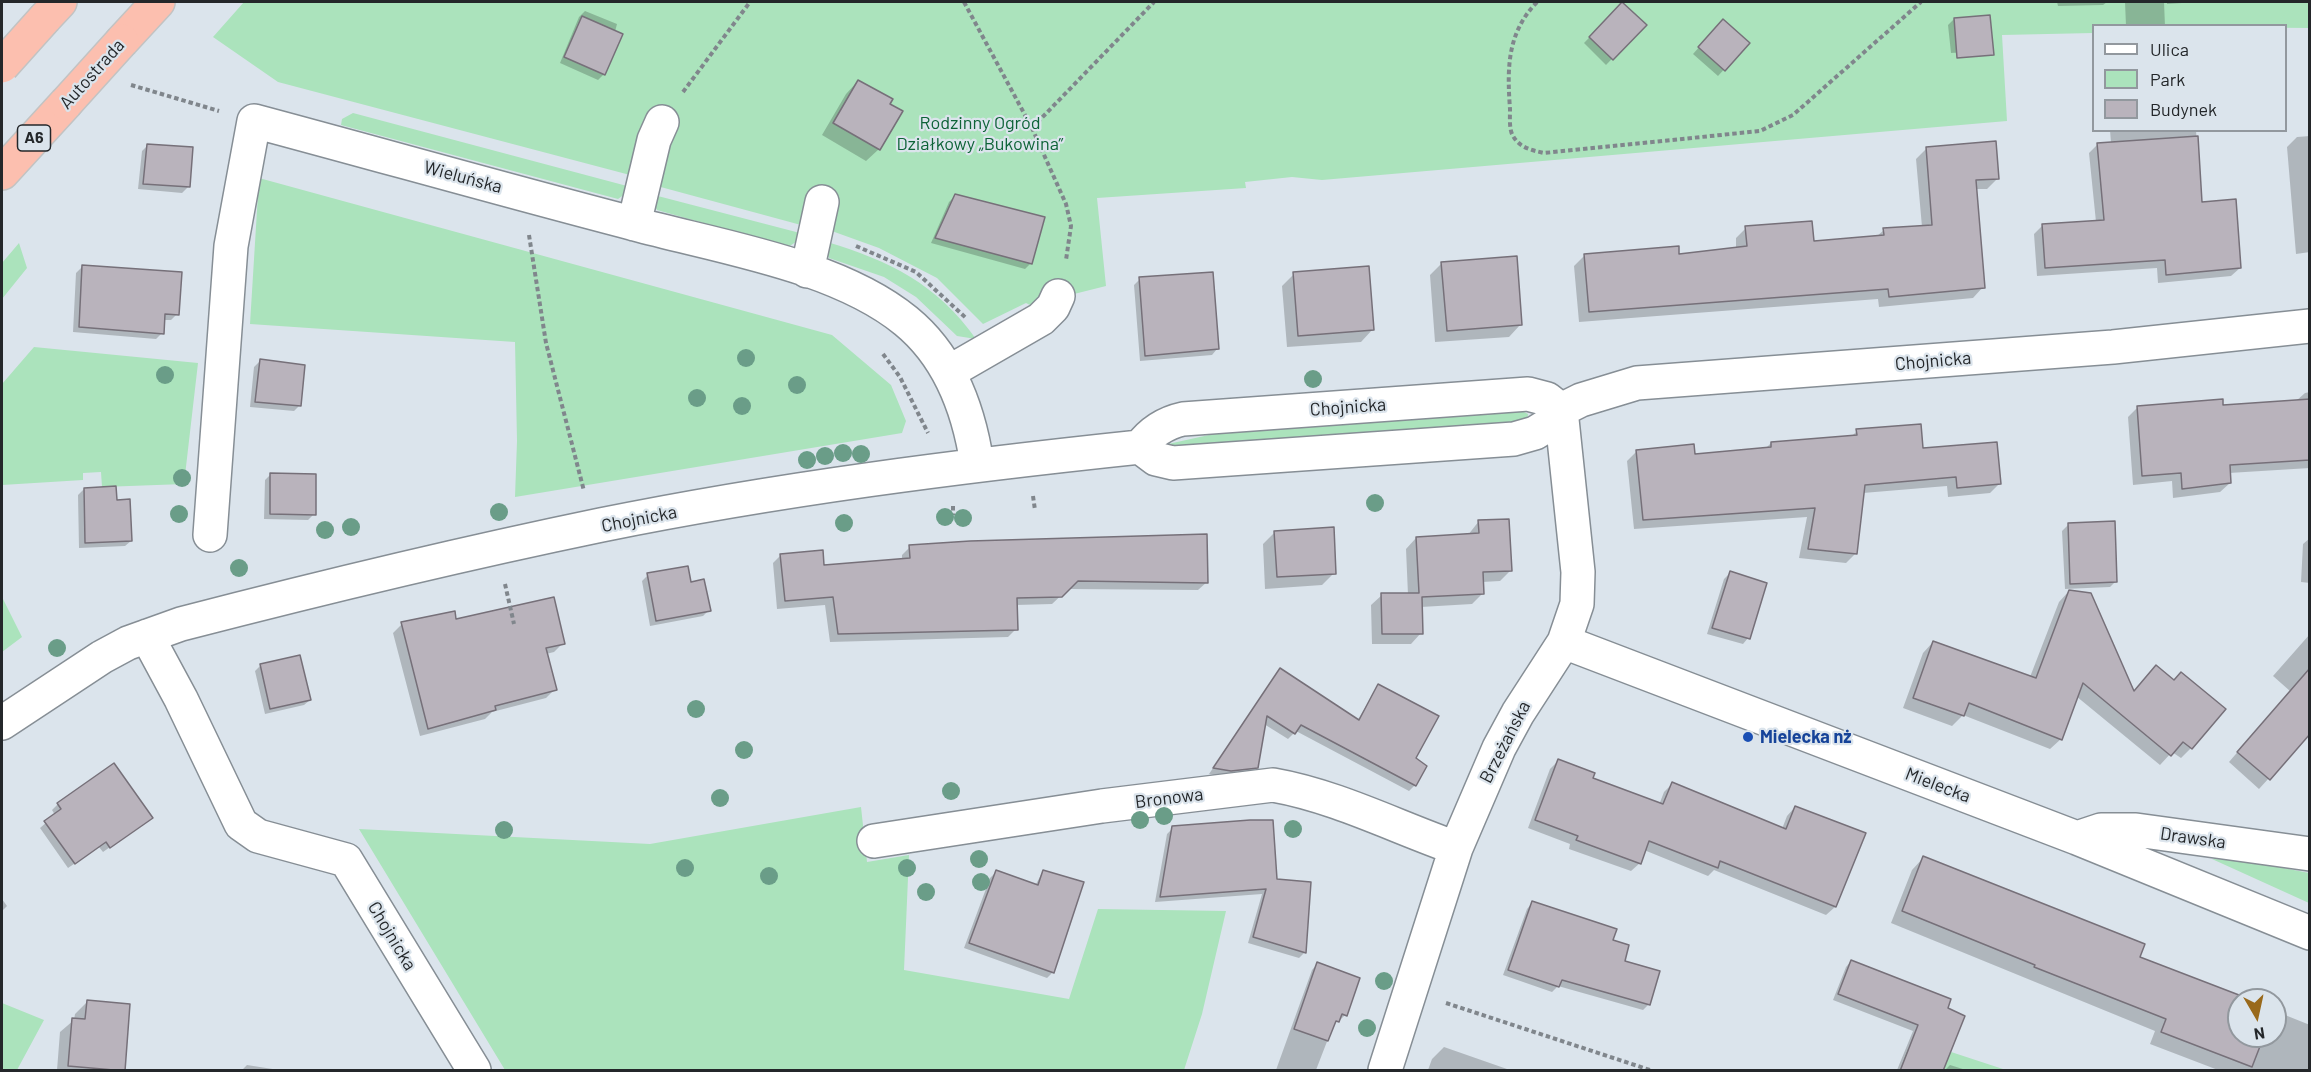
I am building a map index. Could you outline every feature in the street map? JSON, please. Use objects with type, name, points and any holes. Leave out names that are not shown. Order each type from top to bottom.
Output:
[{"type":"highway","name":"Autostrada","points":[[2,173],[158,2]]},
{"type":"highway","points":[[2,66],[53,10]]},
{"type":"street","name":"Wieluńska","points":[[210,535],[231,246],[254,121],[807,271],[855,289],[905,320],[933,347],[949,372],[969,421],[977,464]]},
{"type":"street","points":[[634,224],[641,187],[662,122]]},
{"type":"street","points":[[807,271],[822,202]]},
{"type":"street","points":[[949,372],[1041,319],[1053,307],[1058,296]]},
{"type":"street","name":"Chojnicka","points":[[1140,447],[1156,459],[1173,463],[1514,439],[1542,429],[1561,410],[1600,393],[1637,383],[2102,348],[2310,326]]},
{"type":"street","name":"Chojnicka","points":[[2,723],[79,670],[128,643],[181,624],[601,525],[796,490],[977,464],[1140,447],[1154,432],[1168,423],[1183,419],[1528,394],[1547,399],[1561,410]]},
{"type":"street","name":"Brzeżańska","points":[[1386,1071],[1456,848],[1504,739],[1564,642],[1577,604],[1578,572],[1561,410]]},
{"type":"street","name":"Chojnicka","points":[[147,636],[181,699],[241,824],[258,836],[346,860],[474,1071]]},
{"type":"street","name":"Mielecka","points":[[1564,642],[2077,838],[2310,933]]},
{"type":"street","name":"Bronowa","points":[[874,841],[1102,806],[1273,786],[1316,796],[1456,848]]},
{"type":"street","name":"Drawska","points":[[2077,838],[2101,830],[2136,830],[2309,853]]},
{"type":"path","points":[[662,122],[700,66],[750,2]]},
{"type":"path","points":[[964,2],[1032,128],[1066,204],[1071,226],[1070,243],[1058,296]]},
{"type":"path","points":[[1032,128],[1154,2]]},
{"type":"path","points":[[1537,2],[1527,12],[1513,38],[1507,68],[1511,135],[1524,148],[1544,153],[1760,131],[1793,115],[1921,2]]},
{"type":"path","points":[[539,234],[528,231],[546,343],[585,494]]},
{"type":"path","points":[[875,348],[900,376],[928,431]]},
{"type":"path","points":[[505,584],[514,624]]},
{"type":"path","points":[[1411,991],[1650,1071]]},
{"type":"green space","name":"Rodzinny Ogród Działkowy „Bukowina”","points":[[244,2],[2310,2],[2309,28],[2287,28],[2287,24],[2092,24],[2092,33],[2002,35],[2007,121],[1322,180],[1292,177],[1245,182],[1246,188],[1097,198],[1106,286],[1030,305],[1026,303],[983,324],[937,278],[879,248],[829,230],[801,225],[657,186],[630,175],[278,82],[213,37]]},
{"type":"green space","points":[[353,113],[627,186],[625,194],[618,199],[341,125],[342,119]]},
{"type":"green space","points":[[259,178],[832,335],[891,385],[906,421],[902,433],[515,497],[517,441],[515,342],[250,324]]},
{"type":"green space","points":[[654,195],[800,233],[799,240],[788,247],[657,210],[652,202]]},
{"type":"green space","points":[[827,242],[871,257],[911,277],[945,303],[976,339],[957,336],[916,297],[884,277],[829,258],[825,249]]},
{"type":"green space","points":[[19,243],[27,268],[2,299],[2,263]]},
{"type":"green space","points":[[34,347],[198,363],[184,484],[102,487],[101,472],[83,473],[83,480],[2,485],[2,384]]},
{"type":"green space","points":[[1520,410],[1528,414],[1527,422],[1175,448],[1159,446],[1218,433]]},
{"type":"green space","points":[[2,597],[22,637],[2,652]]},
{"type":"green space","points":[[861,807],[867,862],[909,855],[904,970],[1069,999],[1098,909],[1226,911],[1202,1014],[1184,1070],[505,1070],[359,829],[650,844]]},
{"type":"green space","points":[[2212,859],[2243,860],[2309,873],[2309,903]]},
{"type":"green space","points":[[2,1003],[44,1020],[17,1070],[2,1070]]},
{"type":"green space","points":[[1908,1049],[1945,1050],[2006,1070],[1900,1070]]},
{"type":"building","points":[[1622,2],[1647,25],[1613,60],[1589,37]]},
{"type":"building","points":[[1990,15],[1994,55],[1957,58],[1954,18]]},
{"type":"building","points":[[582,16],[623,34],[605,75],[564,57]]},
{"type":"building","points":[[1723,19],[1750,43],[1725,71],[1698,47]]},
{"type":"building","points":[[858,80],[893,99],[890,104],[903,111],[880,150],[833,123]]},
{"type":"building","points":[[2198,136],[2202,202],[2236,199],[2241,268],[2166,275],[2165,260],[2045,268],[2042,224],[2104,220],[2097,143]]},
{"type":"building","points":[[1996,141],[1999,179],[1976,180],[1985,288],[1889,297],[1888,289],[1589,312],[1584,254],[1679,246],[1679,254],[1747,246],[1745,226],[1812,221],[1814,241],[1884,235],[1883,228],[1932,225],[1926,147]]},
{"type":"building","points":[[147,144],[193,147],[190,187],[143,184]]},
{"type":"building","points":[[955,194],[1045,217],[1032,264],[935,238]]},
{"type":"building","points":[[1517,256],[1522,325],[1447,331],[1441,262]]},
{"type":"building","points":[[82,265],[182,272],[179,315],[165,314],[164,334],[79,327]]},
{"type":"building","points":[[1369,266],[1374,330],[1298,336],[1293,272]]},
{"type":"building","points":[[1213,272],[1219,349],[1145,356],[1139,277]]},
{"type":"building","points":[[260,359],[305,365],[301,406],[255,402]]},
{"type":"building","points":[[2223,399],[2223,405],[2310,399],[2310,460],[2230,465],[2231,483],[2182,489],[2181,473],[2142,476],[2137,406]]},
{"type":"building","points":[[1921,424],[1923,448],[1997,442],[2001,484],[1957,488],[1956,477],[1865,485],[1857,554],[1808,549],[1815,508],[1643,520],[1636,450],[1694,444],[1695,454],[1771,447],[1771,442],[1857,435],[1856,429]]},
{"type":"building","points":[[270,473],[316,474],[316,515],[270,514]]},
{"type":"building","points":[[116,486],[117,500],[130,499],[132,541],[85,543],[84,488]]},
{"type":"building","points":[[1509,519],[1512,571],[1483,572],[1484,594],[1422,597],[1423,634],[1382,634],[1381,593],[1419,593],[1416,537],[1479,533],[1478,520]]},
{"type":"building","points":[[2115,521],[2117,582],[2070,584],[2068,523]]},
{"type":"building","points":[[1334,527],[1336,574],[1277,577],[1274,531]]},
{"type":"building","points":[[1207,534],[1208,583],[1078,581],[1062,597],[1017,598],[1018,630],[838,634],[833,597],[785,601],[780,554],[823,550],[824,565],[910,558],[909,545]]},
{"type":"building","points":[[688,566],[691,582],[704,579],[711,611],[656,621],[647,573]]},
{"type":"building","points":[[1730,571],[1767,583],[1750,639],[1712,628]]},
{"type":"building","points":[[2069,590],[2091,593],[2134,691],[2156,665],[2174,680],[2181,672],[2226,709],[2192,749],[2183,742],[2171,756],[2083,683],[2062,740],[1969,703],[1964,716],[1913,698],[1933,641],[2036,678]]},
{"type":"building","points":[[554,597],[565,644],[546,648],[557,690],[495,706],[496,710],[428,729],[401,622],[455,611],[456,619]]},
{"type":"building","points":[[300,655],[311,700],[270,709],[260,664]]},
{"type":"building","points":[[1280,668],[1359,720],[1378,684],[1439,716],[1416,758],[1427,766],[1416,786],[1301,725],[1295,734],[1267,716],[1258,768],[1231,771],[1213,768]]},
{"type":"building","points":[[2310,668],[2310,734],[2270,780],[2237,752]]},
{"type":"building","points":[[1558,759],[1595,773],[1593,778],[1663,804],[1672,782],[1786,829],[1795,806],[1866,833],[1836,907],[1720,861],[1718,868],[1649,841],[1641,864],[1576,840],[1578,836],[1535,820]]},
{"type":"building","points":[[114,763],[153,818],[110,848],[106,842],[75,864],[44,821],[61,809],[57,803]]},
{"type":"building","points":[[1273,820],[1277,879],[1311,882],[1306,953],[1253,937],[1266,889],[1160,897],[1172,826]]},
{"type":"building","points":[[1923,856],[2145,944],[2140,957],[2227,990],[2227,1048],[2259,1048],[2252,1067],[2161,1032],[2166,1019],[2034,967],[2035,965],[1902,911]]},
{"type":"building","points":[[996,870],[1038,885],[1043,870],[1084,882],[1054,973],[969,943]]},
{"type":"building","points":[[1532,901],[1617,929],[1613,940],[1629,945],[1625,961],[1660,971],[1650,1005],[1562,980],[1559,987],[1508,970]]},
{"type":"building","points":[[1851,960],[1951,999],[1948,1008],[1965,1016],[1943,1071],[1900,1071],[1918,1025],[1838,994]]},
{"type":"building","points":[[1317,962],[1360,978],[1347,1016],[1342,1014],[1339,1022],[1336,1021],[1328,1041],[1294,1029]]},
{"type":"building","points":[[87,1000],[130,1004],[125,1071],[68,1066],[72,1018],[85,1019]]},
{"type":"place","name":"Mielecka nż","points":[[1748,737]]}]
